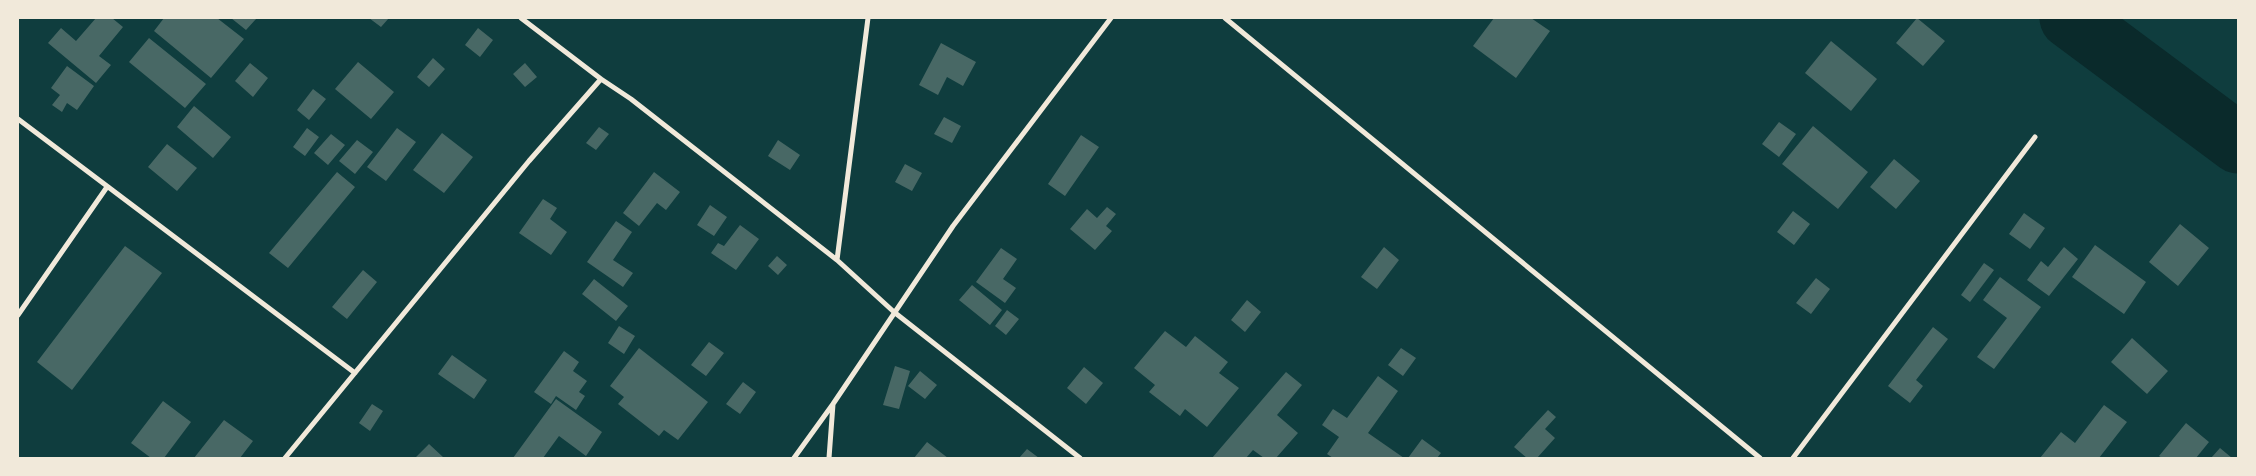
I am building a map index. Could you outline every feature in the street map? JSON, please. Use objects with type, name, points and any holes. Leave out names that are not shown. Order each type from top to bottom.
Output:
[{"type":"street","points":[[521,18],[601,79],[631,99],[837,260],[894,312],[1080,458]]},
{"type":"street","points":[[837,260],[868,18]]},
{"type":"street","points":[[794,458],[833,404],[953,226],[1111,18]]},
{"type":"street","points":[[1225,18],[1760,458]]},
{"type":"street","points":[[285,458],[529,161],[601,79]]},
{"type":"street","points":[[18,119],[355,373]]},
{"type":"street","points":[[1793,458],[2035,137]]},
{"type":"street","points":[[18,315],[107,187]]},
{"type":"street","points":[[828,458],[833,404]]},
{"type":"building","points":[[96,18],[112,18],[123,27],[99,56],[111,65],[96,83],[48,43],[61,28],[76,41]]},
{"type":"building","points":[[164,18],[217,18],[244,39],[211,78],[154,31]]},
{"type":"building","points":[[231,18],[257,18],[246,30]]},
{"type":"building","points":[[369,18],[389,18],[381,27]]},
{"type":"building","points":[[1494,18],[1531,18],[1550,31],[1516,78],[1473,46]]},
{"type":"building","points":[[1917,18],[1945,41],[1923,66],[1896,43]]},
{"type":"building","points":[[478,28],[493,40],[480,57],[465,45]]},
{"type":"building","points":[[149,38],[206,84],[185,108],[129,62]]},
{"type":"building","points":[[1831,41],[1877,79],[1851,111],[1805,73]]},
{"type":"building","points":[[941,43],[976,62],[963,86],[947,77],[938,95],[919,85]]},
{"type":"building","points":[[433,58],[445,69],[429,87],[417,77]]},
{"type":"building","points":[[358,62],[394,92],[371,119],[335,89]]},
{"type":"building","points":[[250,63],[268,78],[253,97],[235,81]]},
{"type":"building","points":[[525,63],[537,77],[525,87],[513,74]]},
{"type":"building","points":[[67,66],[94,86],[77,110],[67,103],[62,112],[52,105],[60,95],[51,88]]},
{"type":"building","points":[[313,89],[326,99],[309,120],[297,110]]},
{"type":"building","points":[[194,106],[231,137],[213,158],[177,127]]},
{"type":"building","points":[[944,117],[961,126],[952,143],[934,134]]},
{"type":"building","points":[[1779,122],[1796,134],[1779,157],[1762,144]]},
{"type":"building","points":[[1813,126],[1868,172],[1838,209],[1782,164]]},
{"type":"building","points":[[599,127],[609,134],[596,150],[586,143]]},
{"type":"building","points":[[307,128],[319,137],[305,156],[293,147]]},
{"type":"building","points":[[397,128],[416,142],[386,181],[367,167]]},
{"type":"building","points":[[442,133],[473,157],[444,193],[413,170]]},
{"type":"building","points":[[331,134],[345,145],[328,165],[314,153]]},
{"type":"building","points":[[1081,135],[1099,147],[1065,196],[1048,184]]},
{"type":"building","points":[[357,140],[373,152],[355,174],[339,161]]},
{"type":"building","points":[[778,140],[800,155],[790,170],[768,156]]},
{"type":"building","points":[[167,144],[197,168],[177,191],[148,167]]},
{"type":"building","points":[[1894,159],[1920,181],[1896,209],[1870,187]]},
{"type":"building","points":[[905,164],[922,173],[912,191],[895,182]]},
{"type":"building","points":[[337,172],[355,187],[288,268],[269,253]]},
{"type":"building","points":[[654,172],[680,192],[666,210],[657,203],[639,226],[623,213]]},
{"type":"building","points":[[543,199],[557,208],[550,219],[567,232],[551,255],[519,233]]},
{"type":"building","points":[[710,205],[727,217],[714,236],[697,225]]},
{"type":"building","points":[[1107,207],[1116,214],[1106,226],[1112,231],[1095,250],[1070,229],[1087,209],[1097,218]]},
{"type":"building","points":[[1793,211],[1810,224],[1794,245],[1777,232]]},
{"type":"building","points":[[2024,213],[2045,228],[2030,249],[2009,234]]},
{"type":"building","points":[[616,221],[632,232],[613,260],[633,273],[623,287],[587,262]]},
{"type":"building","points":[[2180,224],[2209,248],[2178,286],[2149,262]]},
{"type":"building","points":[[740,225],[759,239],[736,270],[711,253],[718,243],[724,246]]},
{"type":"building","points":[[2095,245],[2146,282],[2124,314],[2072,277]]},
{"type":"building","points":[[125,246],[162,273],[72,390],[37,362]]},
{"type":"building","points":[[1384,247],[1399,260],[1377,289],[1361,277]]},
{"type":"building","points":[[2064,247],[2078,259],[2049,296],[2027,280],[2041,261],[2048,267]]},
{"type":"building","points":[[1001,248],[1017,259],[1003,279],[1016,288],[1005,303],[976,282]]},
{"type":"building","points":[[777,256],[787,265],[778,275],[768,266]]},
{"type":"building","points":[[1984,263],[1994,270],[1970,302],[1961,295]]},
{"type":"building","points":[[363,270],[377,282],[347,319],[332,307]]},
{"type":"building","points":[[2000,277],[2041,307],[1994,369],[1977,357],[2007,318],[1983,300]]},
{"type":"building","points":[[1816,278],[1830,289],[1811,314],[1796,303]]},
{"type":"building","points":[[594,279],[628,306],[616,321],[582,294]]},
{"type":"building","points":[[972,285],[1002,310],[990,325],[959,300]]},
{"type":"building","points":[[1247,300],[1261,312],[1245,332],[1231,320]]},
{"type":"building","points":[[1007,310],[1019,319],[1006,335],[995,326]]},
{"type":"building","points":[[619,326],[635,336],[624,354],[608,343]]},
{"type":"building","points":[[1933,327],[1948,339],[1916,380],[1923,386],[1910,403],[1888,386]]},
{"type":"building","points":[[1165,331],[1186,347],[1195,336],[1228,362],[1219,373],[1239,388],[1207,427],[1185,409],[1180,416],[1149,392],[1155,385],[1134,368]]},
{"type":"building","points":[[2132,338],[2168,371],[2147,394],[2111,362]]},
{"type":"building","points":[[709,342],[724,353],[706,376],[691,365]]},
{"type":"building","points":[[639,348],[708,402],[678,440],[664,430],[659,436],[618,404],[624,397],[610,386]]},
{"type":"building","points":[[1401,348],[1416,358],[1403,376],[1388,365]]},
{"type":"building","points":[[564,351],[579,362],[573,371],[587,381],[579,392],[585,396],[576,410],[556,396],[551,404],[534,392]]},
{"type":"building","points":[[452,355],[487,380],[474,399],[438,374]]},
{"type":"building","points":[[895,366],[910,371],[899,409],[883,405]]},
{"type":"building","points":[[1084,367],[1103,383],[1086,404],[1067,388]]},
{"type":"building","points":[[920,371],[937,385],[925,399],[908,386]]},
{"type":"building","points":[[1286,372],[1302,385],[1277,415],[1298,433],[1276,458],[1264,458],[1253,450],[1246,458],[1212,458]]},
{"type":"building","points":[[1378,376],[1398,391],[1368,433],[1404,458],[1333,458],[1327,454],[1339,437],[1322,425],[1333,409],[1347,418]]},
{"type":"building","points":[[743,382],[756,392],[740,414],[726,404]]},
{"type":"building","points":[[556,399],[602,432],[586,456],[559,436],[543,458],[513,458]]},
{"type":"building","points":[[163,401],[191,422],[164,458],[151,458],[131,443]]},
{"type":"building","points":[[372,404],[383,411],[370,431],[359,423]]},
{"type":"building","points":[[2104,405],[2127,422],[2099,458],[2040,458],[2061,432],[2075,443]]},
{"type":"building","points":[[1548,410],[1556,417],[1545,429],[1555,438],[1537,458],[1527,458],[1514,447]]},
{"type":"building","points":[[224,420],[253,441],[240,458],[194,458]]},
{"type":"building","points":[[2186,423],[2209,442],[2196,458],[2162,458],[2159,456]]},
{"type":"building","points":[[1422,439],[1441,453],[1437,458],[1408,458]]},
{"type":"building","points":[[927,442],[948,458],[914,458]]},
{"type":"building","points":[[429,444],[443,457],[415,458]]},
{"type":"building","points":[[2220,448],[2232,458],[2211,458]]},
{"type":"building","points":[[1027,449],[1039,458],[1019,458]]},
{"type":"waterway","points":[[2070,18],[2238,143]]}]
